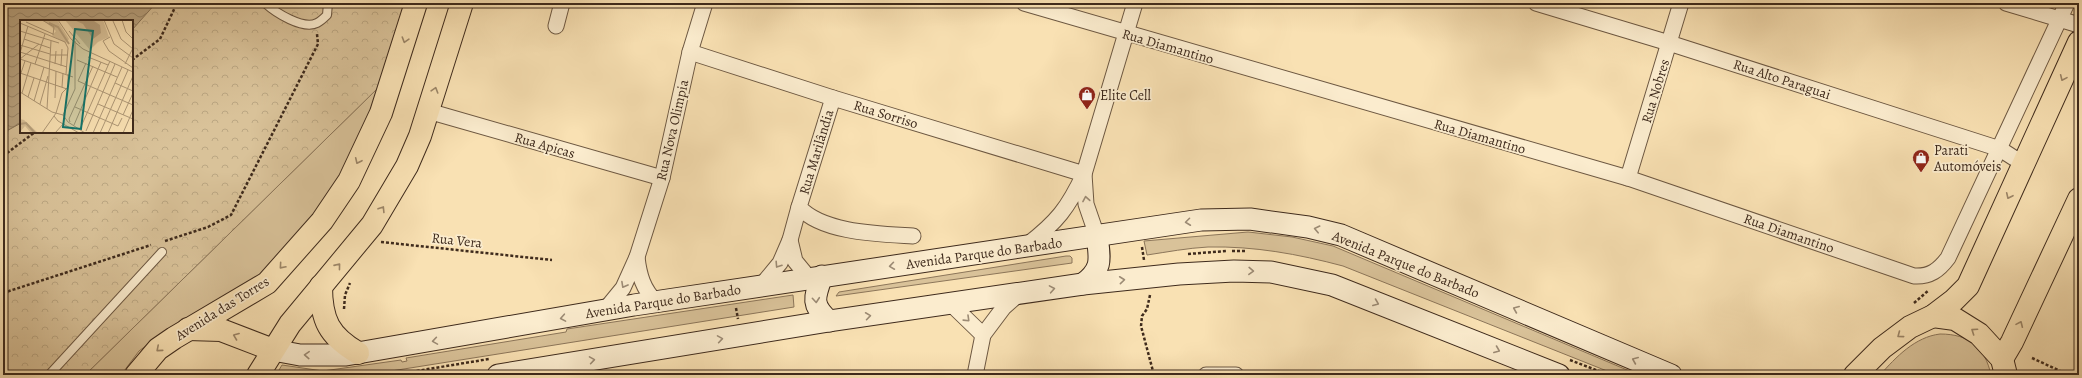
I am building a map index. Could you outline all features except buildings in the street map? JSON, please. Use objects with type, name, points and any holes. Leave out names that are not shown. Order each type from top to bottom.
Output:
[{"type":"main road","name":"Avenida das Torres","points":[[136,375],[158,348],[267,283],[322,221],[349,181],[381,113],[416,3]]},
{"type":"main road","points":[[258,375],[290,324],[359,240],[382,209],[407,166],[428,111],[462,3]]},
{"type":"main road","points":[[1856,375],[1882,348],[1910,327],[1934,316],[1954,300],[1968,286],[2079,42]]},
{"type":"main road","points":[[2005,371],[2012,342],[2079,199]]},
{"type":"main road","name":"Avenida Parque do Barbado","points":[[273,350],[308,356],[335,356],[358,353],[605,310],[816,277],[1022,248],[1139,228],[1201,220],[1250,219],[1308,227],[1341,235],[1671,375]]},
{"type":"main road","points":[[1083,284],[1094,275],[1098,269],[1099,249],[1097,236]]},
{"type":"main road","points":[[498,375],[829,321],[1083,284],[1148,277],[1234,271],[1271,272],[1332,285],[1560,375]]},
{"type":"main road","points":[[816,277],[816,305],[819,312],[829,321]]},
{"type":"main road","points":[[321,286],[322,311],[328,326],[338,341],[358,353]]},
{"type":"main road","points":[[1934,316],[1955,319],[1973,330],[1983,338],[2005,371]]},
{"type":"main road","points":[[188,330],[221,330],[273,350]]},
{"type":"street","points":[[556,26],[562,3]]},
{"type":"street","name":"Rua Nova Olimpia","points":[[605,310],[623,288],[637,257],[662,178],[690,52],[705,3]]},
{"type":"street","name":"Rua Diamantino","points":[[1024,3],[1126,34],[1628,178],[1914,276],[1932,273],[1948,258],[2000,148]]},
{"type":"street","points":[[1022,248],[1045,231],[1058,218],[1069,203],[1084,174],[1135,3]]},
{"type":"street","name":"Rua Alto Paraguai","points":[[1536,3],[1669,43],[2000,148],[2014,158],[2025,161]]},
{"type":"street","name":"Rua Nobres","points":[[1628,178],[1681,3]]},
{"type":"street","points":[[2006,3],[2079,25]]},
{"type":"street","points":[[2000,148],[2067,3]]},
{"type":"street","name":"Rua Sorriso","points":[[690,52],[833,98],[1084,174]]},
{"type":"street","name":"Rua Marilândia","points":[[760,286],[778,268],[790,240],[833,98]]},
{"type":"street","name":"Rua Apicas","points":[[428,111],[662,178]]},
{"type":"street","points":[[1084,174],[1086,204],[1097,236]]},
{"type":"street","name":"Rua Marilândia","points":[[799,207],[806,214],[840,228],[871,234],[913,236]]},
{"type":"street","name":"Rua Marilândia","points":[[790,240],[794,261],[816,277]]},
{"type":"street","name":"Rua Nova Olimpia","points":[[637,257],[642,284],[648,294],[656,302]]},
{"type":"street","points":[[975,375],[983,335],[1004,307],[1019,294]]},
{"type":"street","points":[[951,304],[983,335]]},
{"type":"street","points":[[1206,375],[1236,375]]},
{"type":"lane","points":[[266,3],[294,22],[306,25],[316,24],[327,15],[328,3]]},
{"type":"lane","points":[[49,375],[162,252]]},
{"type":"path","points":[[133,59],[160,39],[177,3]]},
{"type":"path","points":[[162,242],[208,227],[230,215],[318,44],[316,24]]},
{"type":"path","points":[[3,156],[34,133]]},
{"type":"path","points":[[1139,228],[1148,277],[1149,300],[1147,309],[1142,316],[1141,326],[1154,375]]},
{"type":"path","name":"Rua Vera","points":[[359,240],[552,260]]},
{"type":"path","points":[[3,293],[155,244]]},
{"type":"path","points":[[733,290],[740,336]]},
{"type":"path","points":[[2032,358],[2069,375]]},
{"type":"green space","points":[[3,3],[406,3],[379,87],[85,375],[3,375]]},
{"type":"green space","points":[[379,87],[347,174],[270,273],[158,337],[139,351],[121,375],[85,375]]},
{"type":"green space","points":[[1248,232],[1292,237],[1333,246],[1639,375],[1617,375],[1343,266],[1293,254],[1259,249],[1225,247],[1178,250],[1147,255],[1144,241]]},
{"type":"green space","points":[[1070,256],[1072,258],[1072,263],[836,296],[839,292]]},
{"type":"green space","points":[[793,295],[794,307],[366,375],[276,375],[282,365],[323,371],[401,360],[402,362],[407,361],[406,358],[566,332],[567,329]]},
{"type":"green space","points":[[1940,334],[1959,336],[1974,344],[1985,357],[1991,375],[1880,375],[1899,355],[1914,344],[1922,339]]},
{"type":"water","points":[[3,3],[156,3],[133,29],[133,20],[20,20],[20,124],[3,133]]},
{"type":"place","name":"Elite Cell","points":[[1087,110]]},
{"type":"place","name":"Parati Automóveis","points":[[1921,173]]}]
